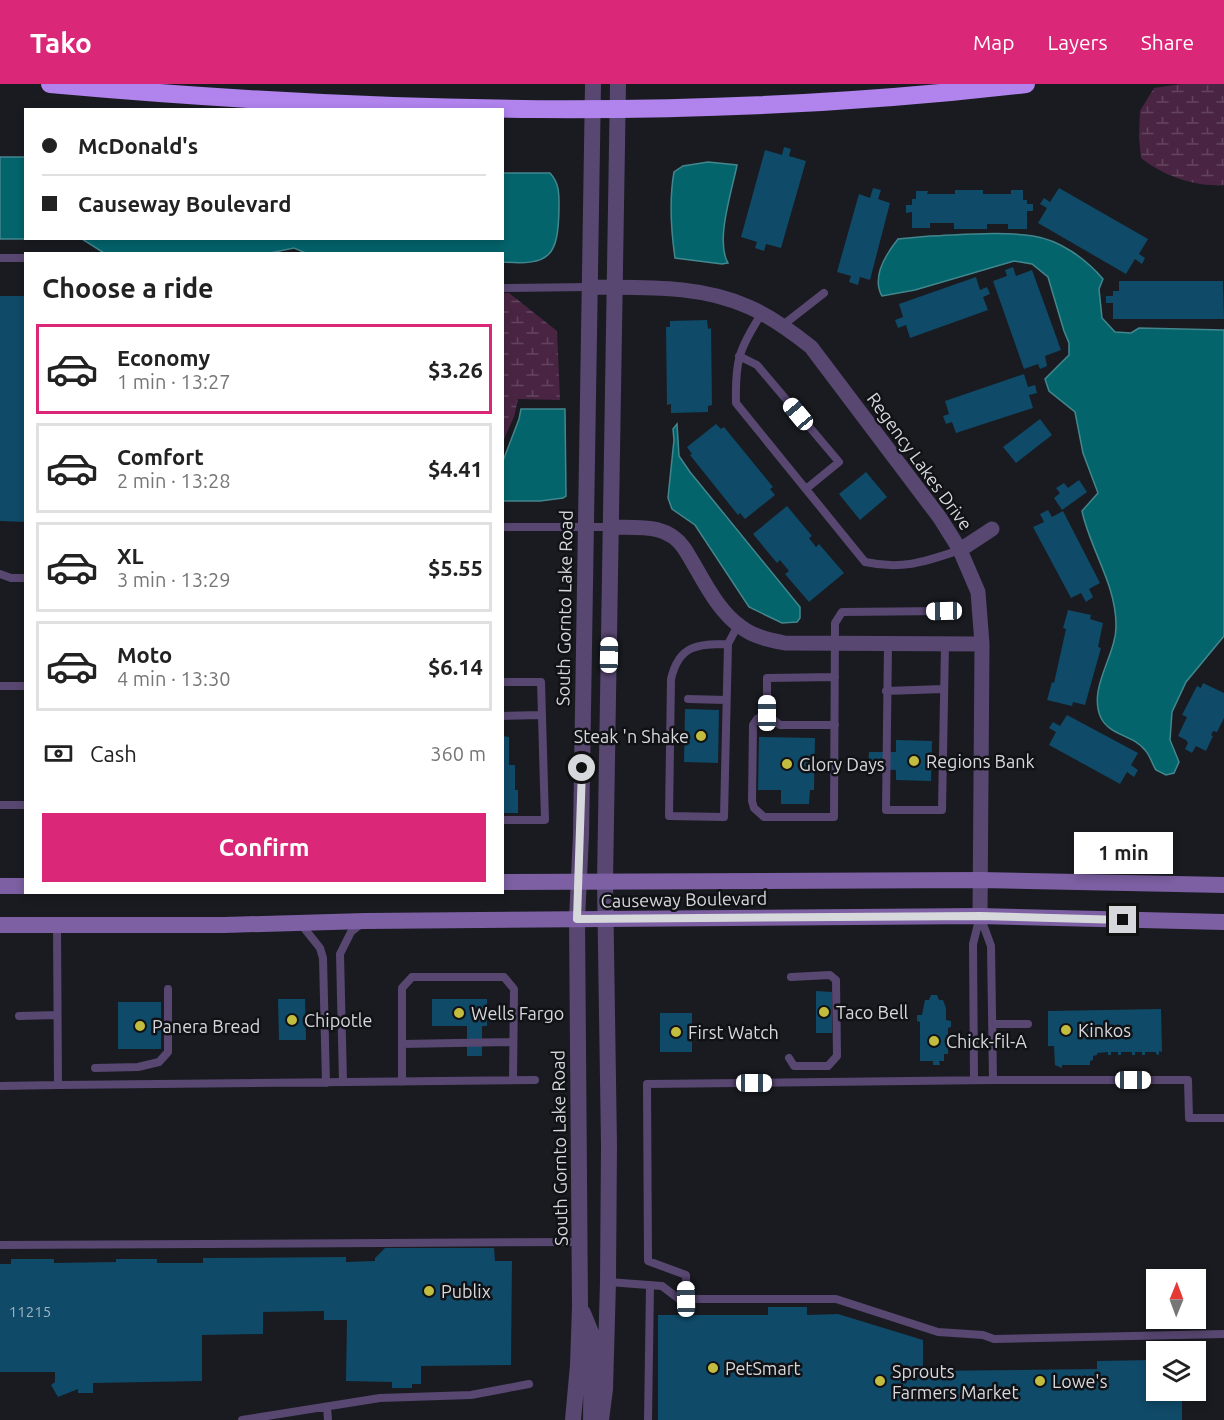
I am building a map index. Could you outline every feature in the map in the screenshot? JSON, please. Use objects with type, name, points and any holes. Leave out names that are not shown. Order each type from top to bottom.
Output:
[{"type":"highway","points":[[50,84],[396,105],[593,108],[700,107],[889,99],[1026,84]]},
{"type":"highway","points":[[809,103],[926,84]]},
{"type":"main road","name":"Causeway Boulevard","points":[[504,882],[980,880],[1224,885]]},
{"type":"main road","points":[[0,886],[24,886]]},
{"type":"main road","name":"Causeway Boulevard","points":[[0,925],[224,925],[365,921],[980,916],[1224,922]]},
{"type":"street","name":"South Gornto Lake Road","points":[[573,1420],[580,1306],[577,919],[593,84]]},
{"type":"street","points":[[601,1420],[605,1389],[609,1282],[605,882],[618,84]]},
{"type":"street","name":"Regency Lakes Drive","points":[[588,287],[673,288],[706,293],[748,306],[783,325],[811,347],[940,518],[960,550],[978,592],[982,644],[980,916]]},
{"type":"street","points":[[611,527],[662,530],[679,540],[726,614],[738,625],[763,638],[785,644],[982,644]]},
{"type":"street","points":[[960,550],[992,529]]},
{"type":"street","points":[[580,1306],[592,1335],[591,1420]]},
{"type":"lane","points":[[0,258],[24,258]]},
{"type":"lane","points":[[504,288],[588,287]]},
{"type":"lane","points":[[783,325],[824,293]]},
{"type":"lane","points":[[762,313],[744,342],[739,357],[735,371],[736,403],[865,562],[887,567],[923,563],[960,550]]},
{"type":"lane","points":[[739,357],[757,366],[839,462],[806,489]]},
{"type":"lane","points":[[504,527],[611,527]]},
{"type":"lane","points":[[0,574],[11,578],[24,578]]},
{"type":"lane","points":[[767,713],[757,719],[753,725],[752,801],[754,808],[764,817],[834,817],[835,623],[842,612],[944,611]]},
{"type":"lane","points":[[728,644],[702,644],[688,650],[680,657],[674,668],[671,679],[669,816],[724,817],[728,644],[738,625]]},
{"type":"lane","points":[[888,644],[886,810],[942,810],[945,644]]},
{"type":"lane","points":[[835,677],[767,678],[767,713],[780,725],[835,725]]},
{"type":"lane","points":[[504,682],[541,682],[545,820],[504,820]]},
{"type":"lane","points":[[0,686],[24,686]]},
{"type":"lane","points":[[886,691],[943,689]]},
{"type":"lane","points":[[688,699],[726,700]]},
{"type":"lane","points":[[504,716],[542,715]]},
{"type":"lane","points":[[0,805],[24,805]]},
{"type":"lane","points":[[980,916],[991,946],[993,1080]]},
{"type":"lane","points":[[974,1080],[972,944],[980,916]]},
{"type":"lane","points":[[343,1083],[340,954],[351,932],[365,921]]},
{"type":"lane","points":[[300,922],[320,948],[323,958],[326,1083]]},
{"type":"lane","points":[[57,926],[58,1085]]},
{"type":"lane","points":[[789,1058],[794,1066],[828,1066],[837,1056],[836,980],[830,975],[790,977]]},
{"type":"lane","points":[[402,1082],[402,988],[412,977],[504,976],[514,989],[513,1080]]},
{"type":"lane","points":[[95,1068],[138,1067],[159,1062],[168,1052],[168,989]]},
{"type":"lane","points":[[19,1016],[57,1015]]},
{"type":"lane","points":[[992,1024],[1028,1024]]},
{"type":"lane","points":[[402,1044],[513,1042]]},
{"type":"lane","points":[[0,1086],[535,1080]]},
{"type":"lane","points":[[686,1299],[686,1275],[648,1261],[646,1084],[1188,1080],[1189,1118],[1224,1118]]},
{"type":"lane","points":[[0,1245],[580,1242]]},
{"type":"lane","points":[[609,1282],[662,1286],[679,1299],[836,1299],[938,1332],[982,1335],[994,1339],[1224,1334]]},
{"type":"lane","points":[[648,1420],[650,1285]]},
{"type":"lane","points":[[242,1420],[380,1398],[471,1395],[529,1384]]},
{"type":"lane","points":[[327,1407],[328,1420]]},
{"type":"green space","points":[[1181,84],[1224,84],[1224,185],[1202,184],[1180,179],[1141,158],[1140,111],[1154,88]]},
{"type":"green space","points":[[504,293],[509,293],[557,331],[560,400],[518,399],[514,417],[504,439]]},
{"type":"water","points":[[0,157],[24,157],[24,239],[0,239]]},
{"type":"water","points":[[708,162],[737,165],[724,229],[724,254],[728,263],[675,258],[671,215],[674,172],[683,166]]},
{"type":"water","points":[[504,173],[550,173],[556,181],[558,190],[557,237],[549,254],[532,262],[504,262],[504,252],[303,252],[294,248],[275,252],[102,252],[84,240],[504,240]]},
{"type":"water","points":[[1009,234],[1043,238],[1063,246],[1089,264],[1103,279],[1099,289],[1102,318],[1115,332],[1131,333],[1139,328],[1224,330],[1224,636],[1186,682],[1172,712],[1170,740],[1179,762],[1174,773],[1166,775],[1156,770],[1148,754],[1140,745],[1105,724],[1098,707],[1100,683],[1115,636],[1115,610],[1112,595],[1082,511],[1098,493],[1083,453],[1075,412],[1049,391],[1045,379],[1069,355],[1069,343],[1048,277],[1032,264],[1014,261],[915,290],[882,296],[878,281],[881,266],[898,239]]},
{"type":"water","points":[[521,409],[565,409],[566,496],[563,498],[540,501],[504,501],[504,458]]},
{"type":"water","points":[[677,424],[679,456],[800,607],[800,618],[797,622],[782,623],[749,607],[695,525],[672,509],[668,498],[673,429]]},
{"type":"building","points":[[784,147],[791,149],[789,156],[806,161],[781,248],[766,244],[764,251],[755,248],[757,242],[741,237],[765,150],[782,155]]},
{"type":"building","points":[[873,188],[881,190],[878,199],[890,203],[870,280],[860,277],[858,285],[849,282],[851,276],[837,272],[859,194],[870,198]]},
{"type":"building","points":[[1059,188],[1148,239],[1139,254],[1145,258],[1142,264],[1135,259],[1126,274],[1038,223],[1047,208],[1040,204],[1044,198],[1050,202]]},
{"type":"building","points":[[955,190],[983,190],[983,194],[1011,194],[1011,190],[1023,190],[1023,200],[1027,200],[1027,204],[1033,204],[1033,211],[1027,211],[1027,229],[1008,229],[1008,224],[987,224],[987,229],[954,229],[954,223],[930,223],[930,228],[912,228],[912,212],[906,213],[906,205],[912,205],[912,199],[916,199],[916,191],[928,191],[927,194],[955,194]]},
{"type":"building","points":[[1013,267],[1016,276],[1032,270],[1061,350],[1045,356],[1047,366],[1040,369],[1038,364],[1024,369],[993,281],[1007,276],[1005,270]]},
{"type":"building","points":[[976,277],[980,290],[987,287],[990,294],[983,297],[988,310],[910,338],[906,325],[898,328],[895,320],[903,317],[899,304]]},
{"type":"building","points":[[1119,281],[1223,281],[1224,319],[1113,319],[1113,303],[1106,303],[1106,296],[1113,296],[1113,291],[1119,291]]},
{"type":"building","points":[[0,296],[24,296],[24,522],[0,521]]},
{"type":"building","points":[[707,320],[708,329],[711,328],[712,405],[708,406],[708,412],[671,413],[671,404],[667,405],[666,327],[670,327],[670,321]]},
{"type":"building","points":[[1024,374],[1028,387],[1035,385],[1037,393],[1029,395],[1033,408],[956,433],[952,422],[946,424],[943,416],[949,414],[945,401]]},
{"type":"building","points":[[1040,419],[1052,435],[1016,463],[1003,447]]},
{"type":"building","points":[[716,424],[721,429],[724,427],[773,487],[770,489],[775,495],[745,519],[740,513],[738,515],[690,455],[692,454],[687,447]]},
{"type":"building","points":[[866,472],[887,497],[860,520],[839,494]]},
{"type":"building","points":[[1079,480],[1087,492],[1062,510],[1054,498],[1060,493],[1056,488],[1064,483],[1068,488]]},
{"type":"building","points":[[787,506],[812,536],[809,538],[816,547],[819,544],[844,573],[809,602],[785,574],[789,571],[780,560],[777,563],[753,534]]},
{"type":"building","points":[[1048,510],[1052,517],[1063,511],[1100,583],[1089,589],[1093,597],[1086,602],[1081,593],[1071,598],[1033,527],[1044,522],[1040,514]]},
{"type":"building","points":[[1068,610],[1091,615],[1090,619],[1103,623],[1098,647],[1101,648],[1085,705],[1073,702],[1072,706],[1047,700],[1052,682],[1054,683]]},
{"type":"building","points":[[1203,683],[1224,693],[1224,718],[1217,732],[1213,731],[1206,751],[1196,746],[1192,753],[1185,749],[1188,743],[1186,740],[1178,736],[1187,717],[1182,715],[1197,686],[1201,688]]},
{"type":"building","name":"Steak 'n Shake","points":[[685,709],[719,710],[718,763],[684,762]]},
{"type":"building","points":[[1067,715],[1138,753],[1131,765],[1138,770],[1134,777],[1127,772],[1120,784],[1049,745],[1056,732],[1049,728],[1053,722],[1060,726]]},
{"type":"building","points":[[504,736],[509,737],[509,765],[515,765],[518,813],[504,813]]},
{"type":"building","name":"Glory Days","points":[[759,737],[815,738],[814,790],[810,790],[809,804],[781,804],[781,790],[758,790]]},
{"type":"building","name":"Regions Bank","points":[[896,740],[932,741],[931,781],[896,780],[896,770],[868,769],[869,752],[896,752]]},
{"type":"building","name":"Taco Bell","points":[[816,991],[832,992],[832,1033],[816,1033]]},
{"type":"building","name":"Chick-fil-A","points":[[931,995],[937,995],[939,1000],[943,1000],[946,1020],[951,1021],[951,1027],[948,1028],[948,1054],[944,1054],[944,1061],[939,1061],[940,1065],[933,1065],[933,1061],[920,1061],[920,1022],[917,1021],[917,1015],[922,1015],[925,1000],[929,1000]]},
{"type":"building","name":"Chipotle","points":[[278,999],[305,999],[306,1040],[279,1040]]},
{"type":"building","name":"Wells Fargo","points":[[432,999],[487,999],[487,1026],[482,1026],[482,1056],[467,1056],[467,1026],[432,1026]]},
{"type":"building","name":"Panera Bread","points":[[118,1002],[161,1002],[161,1049],[118,1049]]},
{"type":"building","points":[[1161,1009],[1162,1052],[1159,1051],[1159,1055],[1156,1052],[1145,1052],[1145,1055],[1142,1055],[1142,1052],[1135,1052],[1135,1055],[1132,1055],[1132,1052],[1121,1052],[1121,1055],[1118,1055],[1118,1052],[1111,1052],[1111,1055],[1108,1055],[1108,1052],[1097,1053],[1090,1061],[1090,1065],[1062,1065],[1062,1068],[1055,1065],[1054,1046],[1048,1046],[1048,1011]]},
{"type":"building","name":"First Watch","points":[[660,1013],[692,1013],[692,1052],[660,1052]]},
{"type":"building","points":[[385,1248],[494,1248],[495,1261],[512,1261],[511,1365],[421,1366],[421,1384],[412,1384],[412,1388],[392,1388],[392,1382],[346,1381],[347,1320],[324,1320],[324,1311],[263,1312],[263,1334],[202,1335],[202,1381],[93,1383],[93,1393],[78,1393],[78,1389],[58,1397],[51,1385],[55,1382],[55,1372],[0,1372],[0,1264],[11,1264],[11,1259],[54,1259],[54,1263],[157,1259],[157,1263],[203,1263],[203,1258],[346,1257],[346,1262],[375,1261],[375,1258]]},
{"type":"building","points":[[768,1307],[807,1307],[807,1315],[838,1314],[923,1340],[923,1371],[1097,1369],[1097,1361],[1146,1360],[1146,1401],[1182,1401],[1182,1420],[658,1420],[658,1315],[768,1315]]},
{"type":"place","name":"Steak 'n Shake","points":[[701,736]]},
{"type":"place","name":"Regions Bank","points":[[914,761]]},
{"type":"place","name":"Glory Days","points":[[787,764]]},
{"type":"place","name":"Taco Bell","points":[[824,1012]]},
{"type":"place","name":"Wells Fargo","points":[[459,1013]]},
{"type":"place","name":"Chipotle","points":[[292,1020]]},
{"type":"place","name":"Panera Bread","points":[[140,1026]]},
{"type":"place","name":"Kinkos","points":[[1066,1030]]},
{"type":"place","name":"First Watch","points":[[676,1032]]},
{"type":"place","name":"Chick-fil-A","points":[[934,1041]]},
{"type":"place","name":"Publix","points":[[429,1291]]},
{"type":"place","name":"PetSmart","points":[[713,1368]]},
{"type":"place","name":"Sprouts Farmers Market","points":[[880,1381]]},
{"type":"place","name":"Lowe's","points":[[1040,1381]]},
{"type":"route","points":[[582,768],[577,919],[980,916],[1123,920]]}]
